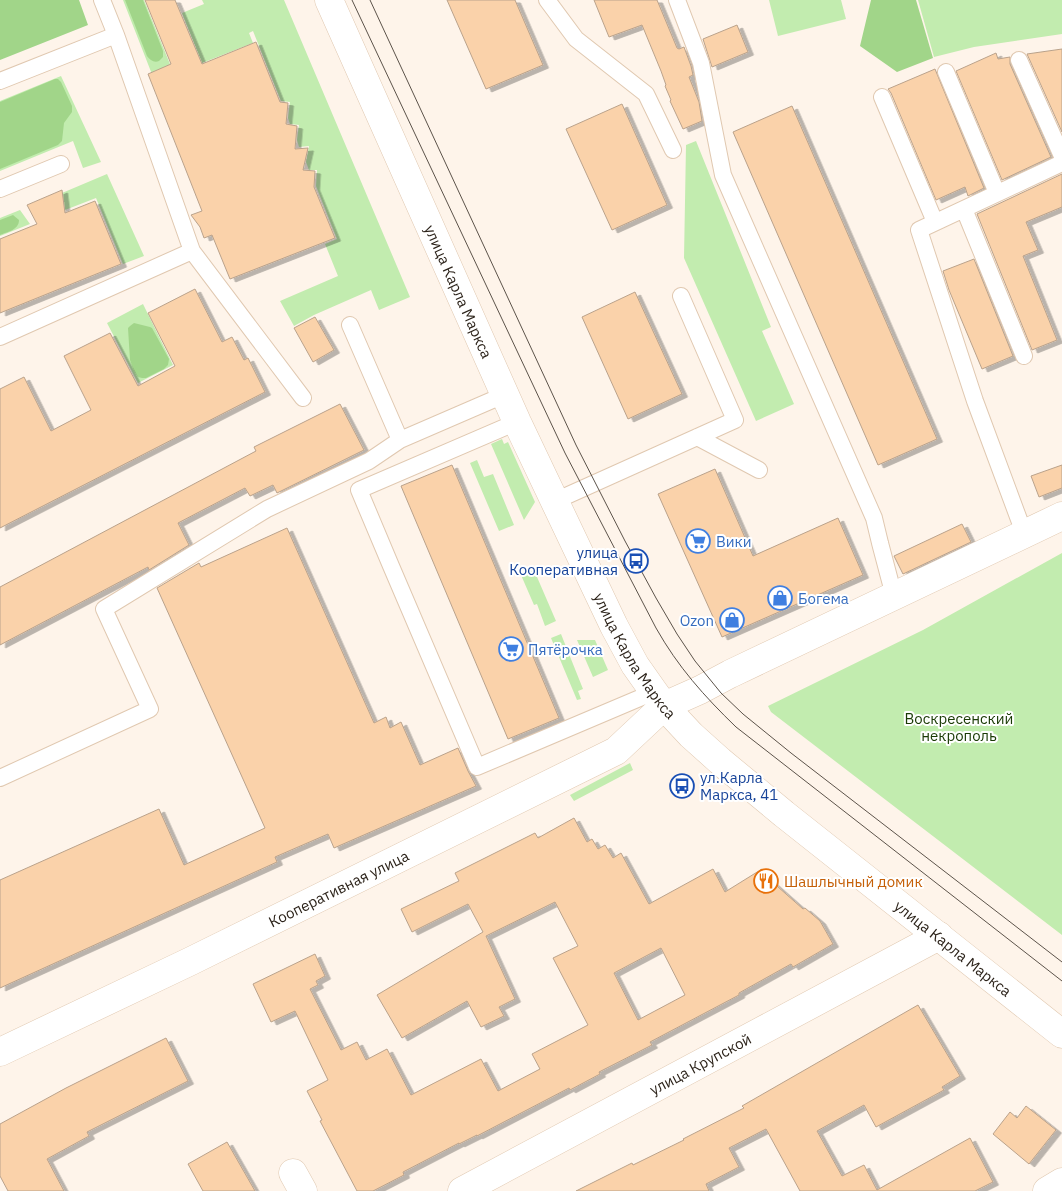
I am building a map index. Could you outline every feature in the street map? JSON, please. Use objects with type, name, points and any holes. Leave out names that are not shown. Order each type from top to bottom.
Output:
[{"type":"street","name":"улица Карла Маркса","points":[[329,0],[504,395],[614,626],[635,665],[659,699],[691,735],[720,761],[1062,1034]]},
{"type":"street","name":"Кооперативная улица","points":[[0,1052],[191,961],[616,751],[659,699],[700,690],[1062,516]]},
{"type":"street","name":"улица Крупской","points":[[462,1191],[939,936]]},
{"type":"street","points":[[1048,1191],[1062,1182]]},
{"type":"lane","points":[[102,0],[192,251],[303,398]]},
{"type":"lane","points":[[546,0],[576,39],[646,94],[673,150]]},
{"type":"lane","points":[[677,0],[701,63],[723,175],[874,518],[894,596]]},
{"type":"lane","points":[[0,81],[116,36]]},
{"type":"lane","points":[[1019,60],[1062,156]]},
{"type":"lane","points":[[946,72],[997,194]]},
{"type":"lane","points":[[882,97],[935,222]]},
{"type":"lane","points":[[1024,533],[975,400],[918,230],[1062,163]]},
{"type":"lane","points":[[0,189],[61,164]]},
{"type":"lane","points":[[964,209],[1024,356]]},
{"type":"lane","points":[[0,337],[192,251]]},
{"type":"lane","points":[[555,500],[735,420],[682,296]]},
{"type":"lane","points":[[350,325],[400,440]]},
{"type":"lane","points":[[1,776],[150,710],[104,609],[267,508],[370,461],[400,440],[504,395]]},
{"type":"lane","points":[[517,422],[359,490],[477,767],[659,699]]},
{"type":"lane","points":[[697,437],[758,470]]},
{"type":"green space","points":[[0,0],[79,0],[88,25],[0,60]]},
{"type":"green space","points":[[123,0],[144,0],[174,74],[155,82]]},
{"type":"green space","points":[[125,0],[143,0],[163,51],[163,57],[159,61],[152,61],[147,56]]},
{"type":"green space","points":[[202,0],[284,0],[410,297],[379,310],[371,290],[294,326],[280,301],[338,276],[325,244],[337,239],[316,186],[317,170],[309,170],[306,162],[309,146],[299,147],[297,140],[299,125],[290,124],[288,118],[290,102],[281,101],[253,31],[249,33],[253,43],[202,63],[182,13],[204,4]]},
{"type":"green space","points":[[769,0],[841,0],[846,19],[778,36]]},
{"type":"green space","points":[[871,0],[916,0],[933,58],[897,72],[860,46]]},
{"type":"green space","points":[[918,0],[1062,0],[1062,34],[974,47],[934,57]]},
{"type":"green space","points":[[61,76],[101,162],[83,168],[73,141],[0,171],[0,101]]},
{"type":"green space","points":[[55,79],[61,82],[72,106],[72,112],[64,123],[62,141],[58,145],[0,169],[0,102]]},
{"type":"green space","points":[[696,141],[771,327],[762,331],[794,404],[756,421],[684,258],[686,145]]},
{"type":"green space","points":[[107,174],[144,256],[123,264],[96,198],[65,210],[62,193]]},
{"type":"green space","points":[[20,210],[30,224],[0,236],[0,218]]},
{"type":"green space","points":[[13,215],[19,220],[17,226],[0,235],[0,220]]},
{"type":"green space","points":[[143,304],[173,365],[138,383],[107,323]]},
{"type":"green space","points":[[134,323],[152,328],[169,359],[168,365],[164,369],[146,378],[138,377],[130,360],[128,328]]},
{"type":"green space","points":[[502,439],[504,444],[508,442],[535,502],[524,520],[491,444]]},
{"type":"green space","points":[[477,460],[484,477],[493,474],[514,525],[499,531],[470,463]]},
{"type":"green space","name":"Воскресенский некрополь","points":[[1062,553],[1062,935],[771,712],[768,706],[923,630]]},
{"type":"green space","points":[[534,570],[556,621],[545,626],[537,604],[534,605],[521,575]]},
{"type":"green space","points":[[561,634],[583,689],[578,691],[581,699],[577,700],[551,638]]},
{"type":"green space","points":[[577,640],[595,640],[608,670],[593,677]]},
{"type":"green space","points":[[630,763],[633,770],[574,801],[570,795]]},
{"type":"building","points":[[145,0],[175,0],[202,64],[256,42],[280,102],[288,103],[286,124],[297,126],[295,149],[308,148],[303,170],[315,171],[314,187],[335,238],[230,279],[212,235],[204,238],[200,227],[191,215],[202,211],[148,74],[171,64]]},
{"type":"building","points":[[447,0],[515,0],[543,65],[486,89]]},
{"type":"building","points":[[594,0],[657,0],[677,48],[684,47],[691,66],[693,75],[689,77],[699,102],[702,121],[683,129],[670,101],[661,71],[642,25],[609,37]]},
{"type":"building","points":[[737,25],[748,52],[712,67],[703,39]]},
{"type":"building","points":[[1062,49],[1062,132],[1027,54]]},
{"type":"building","points":[[996,53],[998,59],[1010,57],[1010,64],[1051,157],[1002,180],[956,71]]},
{"type":"building","points":[[935,69],[984,188],[968,196],[965,187],[936,200],[888,89]]},
{"type":"building","points":[[622,104],[667,205],[612,230],[566,129]]},
{"type":"building","points":[[792,106],[937,439],[878,465],[733,132]]},
{"type":"building","points":[[1062,174],[1062,207],[1026,222],[1038,250],[1023,256],[1057,340],[1032,350],[977,214]]},
{"type":"building","points":[[62,190],[65,213],[95,201],[121,264],[0,313],[0,239],[37,224],[27,205]]},
{"type":"building","points":[[974,259],[1013,356],[982,369],[943,271]]},
{"type":"building","points":[[195,289],[222,342],[232,337],[244,360],[248,358],[265,392],[0,528],[0,389],[24,377],[51,431],[91,410],[64,356],[110,333],[138,386],[175,366],[148,313]]},
{"type":"building","points":[[635,292],[682,394],[628,419],[582,317]]},
{"type":"building","points":[[315,317],[334,350],[313,362],[294,328]]},
{"type":"building","points":[[340,404],[364,450],[277,493],[273,485],[250,496],[245,488],[178,523],[189,545],[149,570],[148,567],[0,645],[0,587],[256,451],[254,447]]},
{"type":"building","points":[[452,465],[559,718],[508,739],[401,486]]},
{"type":"building","points":[[1062,465],[1062,488],[1039,497],[1031,476]]},
{"type":"building","points":[[715,469],[753,556],[838,518],[863,575],[722,637],[658,494]]},
{"type":"building","points":[[962,524],[971,542],[903,574],[894,556]]},
{"type":"building","points":[[287,528],[374,723],[386,717],[390,728],[401,722],[420,765],[458,748],[476,786],[334,848],[328,834],[275,857],[277,862],[0,988],[0,880],[159,809],[184,865],[265,828],[157,588],[199,563],[201,567]]},
{"type":"building","points":[[574,818],[587,842],[592,839],[598,849],[605,845],[613,858],[621,853],[649,904],[713,869],[725,892],[762,869],[769,879],[803,909],[805,908],[820,921],[833,944],[793,967],[791,964],[739,993],[739,995],[650,1042],[652,1045],[599,1072],[600,1074],[570,1090],[569,1088],[477,1136],[459,1143],[403,1172],[404,1175],[373,1191],[357,1191],[320,1121],[322,1120],[307,1091],[328,1080],[295,1011],[271,1022],[253,984],[315,954],[325,976],[316,981],[318,985],[310,989],[341,1050],[357,1042],[366,1060],[387,1049],[411,1095],[481,1059],[498,1091],[540,1069],[532,1054],[588,1025],[553,958],[578,946],[555,902],[486,936],[515,999],[499,1007],[504,1016],[481,1027],[467,1001],[402,1038],[377,995],[483,932],[468,904],[412,932],[401,909],[459,881],[455,873],[535,833],[538,838]],"holes":[[[661,948],[685,995],[638,1020],[614,973]]]},
{"type":"building","points":[[918,1005],[960,1076],[942,1087],[944,1090],[876,1127],[864,1105],[817,1131],[842,1176],[864,1165],[877,1190],[970,1138],[993,1182],[975,1191],[800,1191],[766,1129],[729,1148],[739,1167],[706,1184],[709,1191],[576,1191],[684,1140],[744,1108],[742,1106]]},
{"type":"building","points":[[166,1038],[188,1081],[87,1132],[89,1136],[47,1159],[64,1191],[8,1191],[0,1176],[0,1124],[66,1088]]},
{"type":"building","points":[[1026,1106],[1056,1130],[1029,1164],[993,1134],[1010,1112],[1017,1118]]},
{"type":"building","points":[[227,1142],[255,1191],[203,1191],[188,1164]]},
{"type":"tram line","points":[[352,0],[565,453],[656,628],[673,656],[702,692],[736,727],[1062,981]]},
{"type":"tram line","points":[[370,0],[576,445],[656,598],[695,661],[721,693],[743,714],[1062,962]]},
{"type":"place","name":"Вики","points":[[698,541]]},
{"type":"place","name":"улица Кооперативная","points":[[636,561]]},
{"type":"place","name":"Богема","points":[[780,598]]},
{"type":"place","name":"Ozon","points":[[732,620]]},
{"type":"place","name":"Пятёрочка","points":[[511,649]]},
{"type":"place","name":"ул.Карла Маркса, 41","points":[[682,786]]},
{"type":"place","name":"Шашлычный домик","points":[[766,881]]}]
